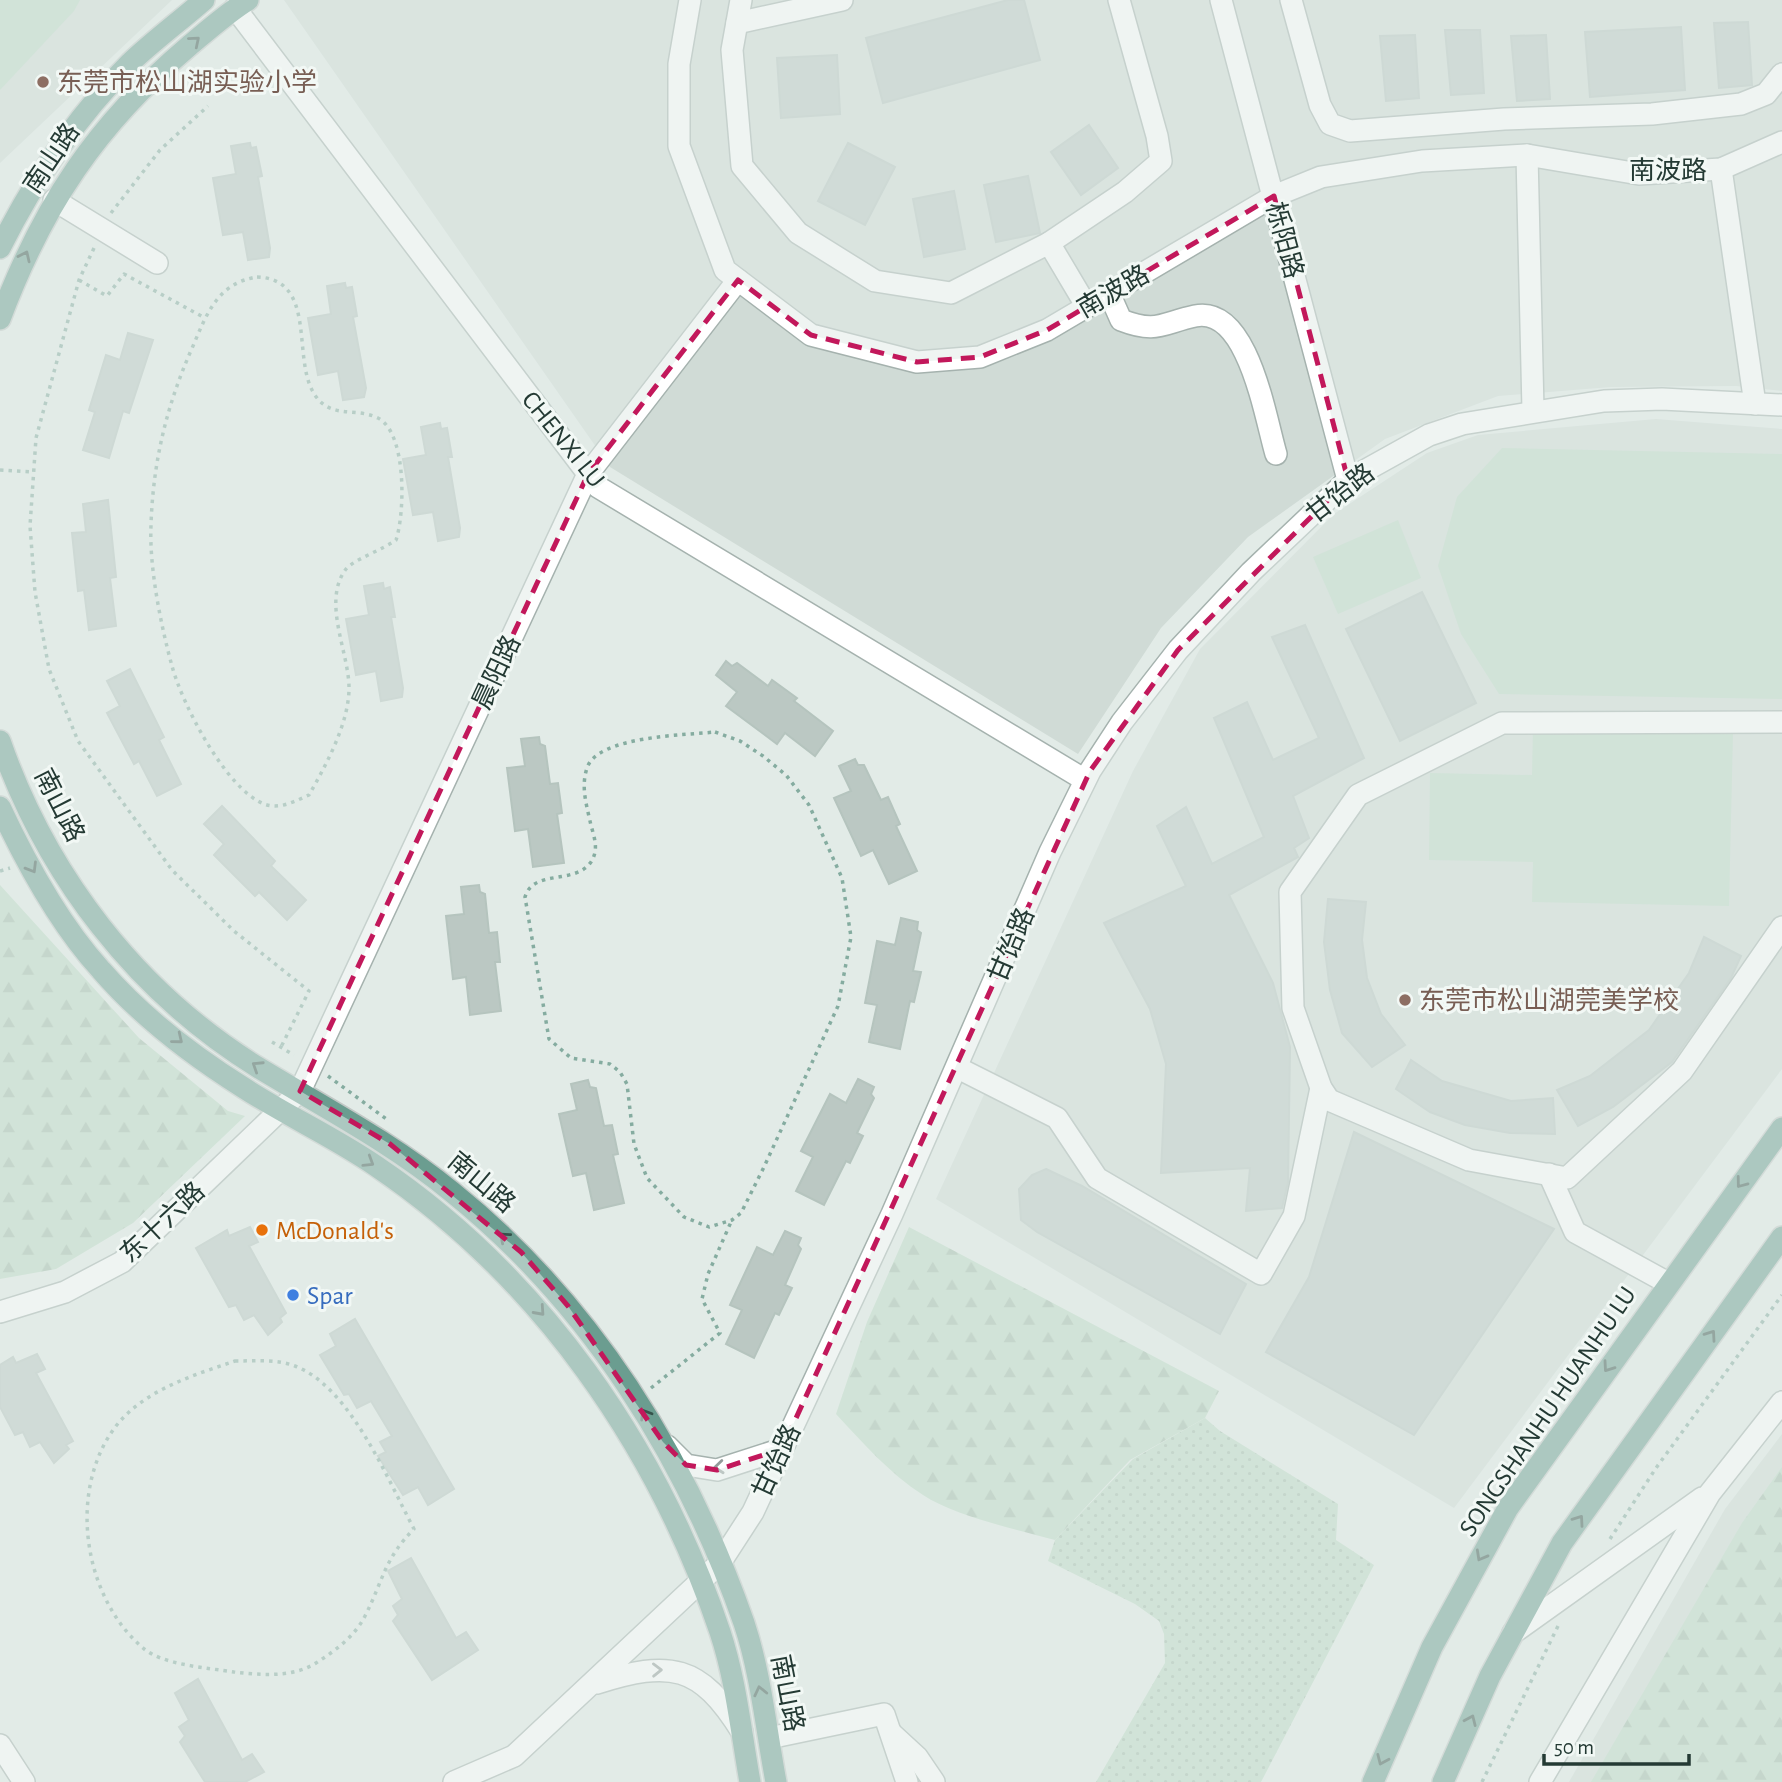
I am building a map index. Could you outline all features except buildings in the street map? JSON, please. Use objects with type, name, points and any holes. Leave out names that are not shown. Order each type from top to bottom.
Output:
[{"type":"main road","name":"南山路","points":[[0,248],[26,196],[91,105],[132,61],[204,0]]},
{"type":"main road","name":"南山路","points":[[0,319],[22,260],[54,200],[118,113],[149,80],[233,2]]},
{"type":"main road","name":"南山路","points":[[0,741],[39,830],[74,890],[119,953],[156,989],[202,1027],[256,1066],[390,1144],[453,1193],[521,1252],[568,1306],[663,1442],[703,1521],[745,1625],[776,1782]]},
{"type":"main road","name":"南山路","points":[[0,807],[53,903],[100,969],[187,1047],[243,1088],[376,1165],[437,1212],[503,1270],[602,1392],[647,1465],[680,1531],[720,1633],[750,1782]]},
{"type":"main road","name":"SONGSHANHU HUANHU LU","points":[[1373,1782],[1432,1647],[1507,1508],[1782,1128]]},
{"type":"main road","points":[[1443,1782],[1490,1676],[1562,1543],[1782,1237]]},
{"type":"street","name":"南波路","points":[[690,0],[679,64],[679,146],[725,270],[811,335],[917,362],[980,357],[1047,330],[1274,196],[1334,175],[1422,161],[1527,155],[1639,174],[1721,169],[1782,142]]},
{"type":"street","points":[[741,0],[732,50],[741,166],[798,233],[875,281],[951,293],[1049,243],[1125,192],[1161,161],[1157,136],[1119,0]]},
{"type":"street","points":[[737,23],[842,0]]},
{"type":"street","name":"栎阳路","points":[[1221,0],[1348,480]]},
{"type":"street","points":[[1291,0],[1320,105],[1330,124],[1350,131],[1504,119],[1652,114],[1741,104],[1766,94],[1782,74]]},
{"type":"street","name":"CHENXI LU","points":[[233,2],[598,487],[1085,780]]},
{"type":"street","points":[[1527,155],[1533,410]]},
{"type":"street","points":[[1721,169],[1755,404]]},
{"type":"street","points":[[54,200],[157,263]]},
{"type":"street","points":[[1049,243],[1087,307]]},
{"type":"street","name":"晨阳路","points":[[300,1091],[588,474],[738,280]]},
{"type":"street","points":[[1109,293],[1121,320],[1142,328],[1169,325],[1197,315],[1223,321],[1242,342],[1276,454]]},
{"type":"street","name":"甘饴路","points":[[454,1782],[514,1756],[720,1563],[752,1512],[782,1449],[958,1068],[1050,852],[1085,780],[1122,722],[1178,650],[1251,572],[1348,480],[1429,435],[1462,424],[1533,410],[1604,401],[1662,399],[1782,405]]},
{"type":"street","points":[[1782,722],[1502,723],[1358,795],[1290,892],[1293,1008],[1321,1088],[1329,1100],[1469,1160],[1567,1178],[1682,1070],[1782,927]]},
{"type":"street","points":[[958,1068],[1057,1118],[1097,1178],[1261,1275],[1294,1216],[1321,1088]]},
{"type":"street","name":"东十六路","points":[[0,1312],[65,1292],[122,1262],[300,1091]]},
{"type":"street","points":[[1549,1174],[1576,1232],[1668,1283]]},
{"type":"street","points":[[1540,1782],[1710,1493],[1782,1402]]},
{"type":"street","points":[[663,1442],[685,1465],[717,1470],[782,1449]]},
{"type":"street","points":[[1513,1633],[1710,1493]]},
{"type":"street","points":[[591,1685],[635,1671],[667,1669],[701,1681],[726,1707],[742,1733]]},
{"type":"street","points":[[769,1738],[884,1714],[907,1782]]},
{"type":"street","points":[[890,1732],[917,1757],[934,1782]]},
{"type":"street","points":[[0,1745],[24,1782]]},
{"type":"path","points":[[208,106],[160,150],[111,212],[79,280],[36,438],[30,526],[35,592],[49,669],[78,741],[119,802],[172,870],[234,931],[309,991],[281,1047]]},
{"type":"path","points":[[79,280],[107,296],[124,274],[205,318]]},
{"type":"path","points":[[272,278],[281,282],[293,296],[303,360],[309,384],[319,403],[333,410],[379,419],[392,433],[397,450],[403,510],[396,540],[347,566],[339,580],[338,614],[349,687],[339,732],[309,794],[278,807],[264,804],[239,788],[212,752],[173,668],[155,573],[150,529],[153,470],[160,434],[205,318],[221,292],[239,280],[272,278]]},
{"type":"path","points":[[0,470],[34,472]]},
{"type":"path","points":[[636,1400],[720,1333],[702,1299],[708,1274],[732,1220],[741,1213],[764,1167],[838,1006],[850,937],[842,878],[809,805],[786,775],[740,741],[715,732],[624,743],[600,751],[587,766],[583,788],[597,845],[591,862],[578,872],[534,883],[528,888],[525,897],[549,1039],[571,1058],[610,1064],[620,1072],[627,1084],[634,1144],[647,1178],[684,1217],[709,1227],[732,1220]]},
{"type":"path","points":[[235,1361],[292,1365],[319,1377],[337,1396],[362,1431],[414,1529],[386,1564],[364,1619],[341,1647],[313,1665],[270,1676],[184,1664],[144,1650],[116,1618],[95,1577],[88,1539],[91,1489],[99,1454],[117,1425],[149,1397],[189,1377],[235,1361]]},
{"type":"highlighted area","points":[[1274,196],[1348,480],[1178,650],[1090,771],[782,1449],[717,1470],[686,1465],[663,1442],[568,1306],[521,1252],[390,1144],[300,1091],[588,474],[738,280],[811,335],[917,362],[980,357],[1047,330]]},
{"type":"shaded area","name":"东莞市松山湖实验小学","points":[[0,0],[172,0],[0,163]]},
{"type":"shaded area","points":[[284,0],[1782,0],[1782,391],[1736,386],[1611,387],[1498,396],[1385,439],[1248,537],[1161,628],[1078,754],[610,467]]},
{"type":"shaded area","name":"东莞市松山湖莞美学校","points":[[1656,419],[1782,429],[1782,1069],[1454,1508],[936,1199],[1133,771],[1200,649],[1334,514],[1427,453],[1478,435]]},
{"type":"shaded area","points":[[1782,1434],[1782,1782],[1569,1782],[1725,1509]]},
{"type":"green space","points":[[0,0],[80,0],[74,11],[0,90]]},
{"type":"green space","points":[[1502,448],[1782,454],[1782,699],[1499,694],[1461,634],[1438,566],[1457,497]]},
{"type":"green space","points":[[1398,520],[1421,578],[1338,614],[1313,557]]},
{"type":"green space","points":[[1533,728],[1733,733],[1729,906],[1532,902],[1533,862],[1429,860],[1430,773],[1532,775]]},
{"type":"green space","points":[[0,885],[139,1038],[228,1111],[245,1116],[133,1223],[56,1269],[0,1279]]},
{"type":"green space","points":[[909,1227],[1219,1391],[1205,1418],[1130,1460],[1055,1540],[969,1516],[923,1495],[866,1447],[836,1414],[867,1322]]},
{"type":"green space","points":[[1205,1418],[1220,1431],[1338,1504],[1336,1540],[1374,1565],[1261,1782],[1096,1782],[1165,1663],[1164,1634],[1159,1621],[1135,1604],[1048,1561],[1055,1540],[1133,1459]]},
{"type":"green space","points":[[1782,1467],[1782,1782],[1591,1782],[1742,1523]]},
{"type":"place","name":"东莞市松山湖实验小学","points":[[43,82]]},
{"type":"place","name":"东莞市松山湖莞美学校","points":[[1405,1000]]},
{"type":"place","name":"McDonald's","points":[[262,1230]]},
{"type":"place","name":"Spar","points":[[293,1295]]}]
